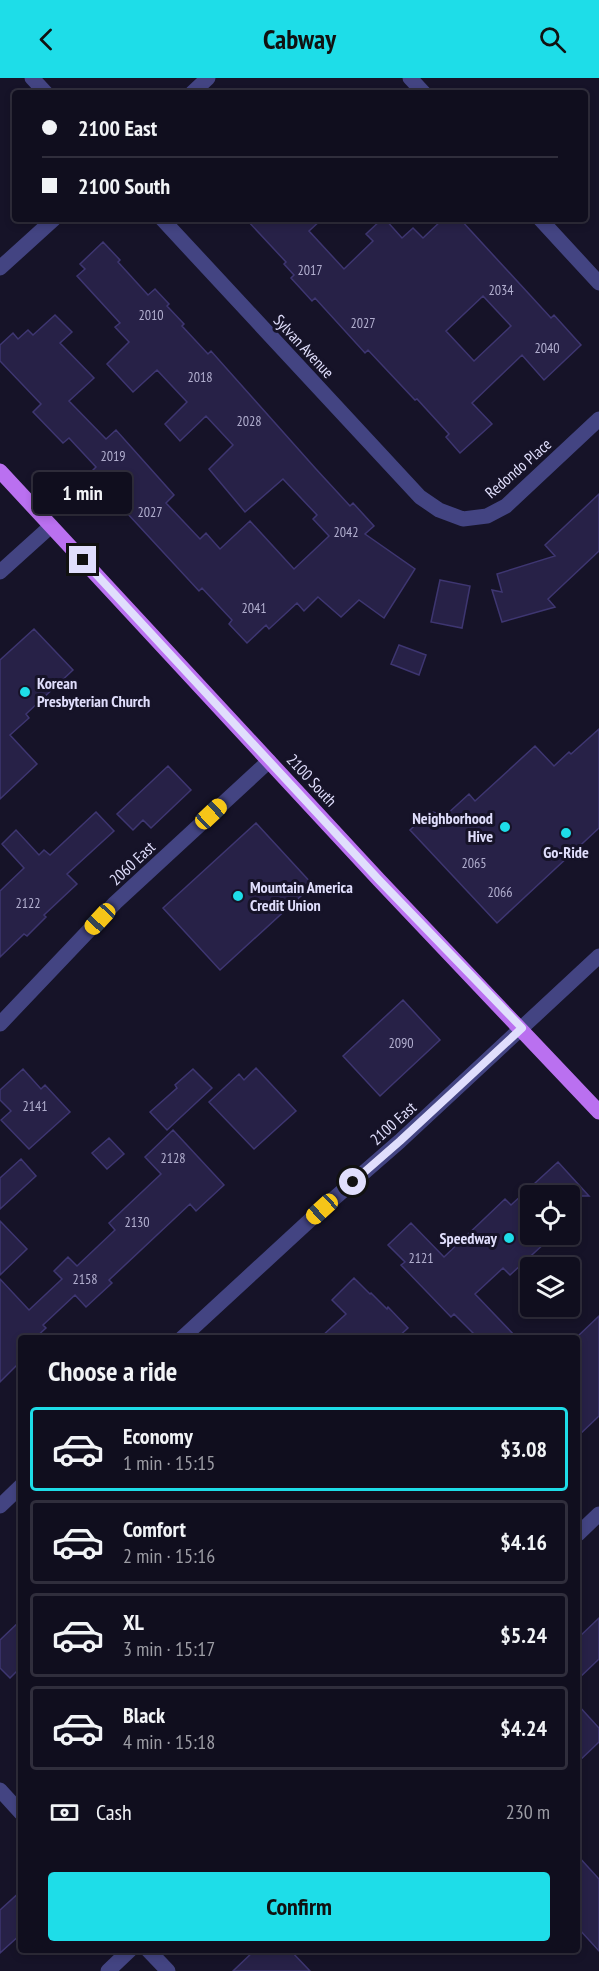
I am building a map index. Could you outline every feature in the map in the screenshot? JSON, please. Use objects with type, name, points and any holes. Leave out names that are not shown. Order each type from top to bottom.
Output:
[{"type":"main road","name":"2100 South","points":[[0,471],[379,880],[522,1028],[599,1112]]},
{"type":"street","points":[[32,78],[43,90]]},
{"type":"street","points":[[195,90],[208,78]]},
{"type":"street","points":[[410,78],[421,90]]},
{"type":"street","points":[[0,268],[51,222]]},
{"type":"street","name":"Sylvan Avenue","points":[[165,222],[420,497]]},
{"type":"street","points":[[543,222],[599,283]]},
{"type":"street","name":"Redondo Place","points":[[420,497],[439,510],[463,519],[487,516],[506,506],[599,419]]},
{"type":"street","points":[[0,572],[51,526]]},
{"type":"street","name":"2060 East","points":[[0,1024],[115,903],[269,761]]},
{"type":"street","name":"2100 East","points":[[185,1335],[599,956]]},
{"type":"street","points":[[0,1506],[18,1489]]},
{"type":"street","points":[[580,1532],[599,1514]]},
{"type":"street","points":[[0,1790],[18,1810]]},
{"type":"street","points":[[108,1971],[127,1953]]},
{"type":"street","points":[[151,1953],[168,1971]]},
{"type":"building","points":[[249,222],[319,222],[309,231],[344,269],[373,241],[366,234],[379,222],[388,222],[402,238],[413,228],[423,238],[440,222],[463,222],[551,318],[554,315],[581,345],[544,380],[522,355],[472,403],[492,424],[460,453],[446,437],[449,434],[417,399],[415,400],[368,350],[365,353],[315,298],[312,301],[291,278],[294,275],[284,264],[286,262]],"holes":[[[483,296],[511,326],[474,361],[446,331]]]},
{"type":"building","points":[[103,242],[148,295],[155,289],[184,324],[182,326],[208,354],[211,351],[350,506],[353,503],[374,526],[365,534],[415,569],[384,618],[359,600],[341,617],[318,597],[304,611],[297,603],[269,629],[266,625],[247,643],[229,624],[232,620],[202,588],[199,591],[90,473],[96,467],[69,438],[63,443],[33,412],[41,404],[0,361],[0,345],[13,333],[18,339],[28,330],[33,335],[55,315],[72,332],[60,343],[94,378],[69,401],[106,439],[116,430],[174,495],[166,503],[200,539],[206,533],[220,549],[250,521],[294,569],[329,536],[313,519],[317,515],[283,479],[245,512],[209,469],[233,445],[206,416],[180,441],[165,424],[187,402],[157,370],[133,392],[107,364],[129,342],[115,327],[120,323],[77,276],[85,269],[80,264]]},
{"type":"building","points":[[599,494],[599,551],[548,599],[555,607],[502,622],[492,590],[502,592],[497,574],[555,556],[545,545]]},
{"type":"building","points":[[440,580],[470,586],[462,628],[431,622]]},
{"type":"building","name":"Korean Presbyterian Church","points":[[34,629],[73,670],[26,714],[29,718],[10,735],[37,764],[0,799],[0,660]]},
{"type":"building","points":[[399,645],[426,655],[419,675],[391,664]]},
{"type":"building","points":[[599,729],[599,828],[497,923],[410,830],[430,811],[445,816],[469,794],[475,801],[535,746],[554,766]]},
{"type":"building","points":[[168,766],[191,790],[151,828],[143,820],[133,830],[117,814]]},
{"type":"building","points":[[96,812],[114,831],[67,874],[77,884],[44,915],[46,917],[27,936],[24,934],[0,957],[0,891],[24,868],[2,844],[16,830],[39,855],[44,850],[50,855]]},
{"type":"building","name":"Mountain America Credit Union","points":[[256,823],[313,885],[220,970],[163,908]]},
{"type":"building","points":[[403,1000],[440,1040],[380,1096],[343,1056]]},
{"type":"building","points":[[256,1068],[296,1111],[254,1149],[209,1102],[239,1074],[244,1080]]},
{"type":"building","points":[[23,1069],[41,1089],[45,1085],[70,1112],[29,1149],[1,1120],[11,1111],[0,1100],[0,1090]]},
{"type":"building","points":[[193,1069],[212,1088],[167,1130],[150,1112],[177,1088],[175,1085]]},
{"type":"building","points":[[173,1130],[224,1185],[196,1211],[190,1204],[109,1280],[112,1283],[86,1307],[75,1295],[43,1325],[46,1328],[38,1335],[18,1335],[18,1364],[0,1382],[0,1279],[29,1310],[62,1279],[54,1271],[68,1257],[77,1266],[115,1230],[109,1223],[161,1174],[145,1157]]},
{"type":"building","points":[[109,1138],[124,1154],[107,1169],[92,1153]]},
{"type":"building","points":[[21,1159],[36,1176],[0,1209],[0,1178]]},
{"type":"building","points":[[558,1162],[579,1185],[533,1185]]},
{"type":"building","points":[[580,1186],[589,1196],[580,1196]]},
{"type":"building","points":[[520,1197],[520,1245],[543,1245],[530,1257],[520,1257],[520,1266],[510,1275],[503,1268],[475,1294],[514,1335],[475,1335],[454,1314],[451,1317],[401,1265],[405,1262],[388,1245],[411,1223],[444,1257],[505,1199],[511,1205]]},
{"type":"building","points":[[0,1221],[27,1249],[0,1275]]},
{"type":"building","points":[[354,1278],[387,1309],[388,1307],[408,1328],[400,1335],[323,1335],[346,1314],[332,1300]]},
{"type":"building","points":[[599,1316],[599,1416],[580,1434],[580,1335]]},
{"type":"building","points":[[599,1618],[599,1659],[580,1677],[580,1636]]},
{"type":"building","points":[[18,1623],[18,1670],[10,1678],[0,1668],[0,1640]]},
{"type":"building","points":[[580,1707],[599,1728],[599,1742],[580,1760]]},
{"type":"building","points":[[580,1858],[599,1879],[599,1951],[580,1930]]},
{"type":"building","points":[[18,1894],[18,1937],[0,1953],[0,1910]]},
{"type":"building","points":[[252,1953],[293,1953],[310,1971],[233,1971]]},
{"type":"place","name":"Korean Presbyterian Church","points":[[25,692]]},
{"type":"place","name":"Neighborhood Hive","points":[[505,827]]},
{"type":"place","name":"Go-Ride","points":[[566,833]]},
{"type":"place","name":"Mountain America Credit Union","points":[[238,896]]},
{"type":"place","name":"Speedway","points":[[509,1238]]},
{"type":"route","points":[[83,560],[379,880],[522,1028],[353,1182]]}]
